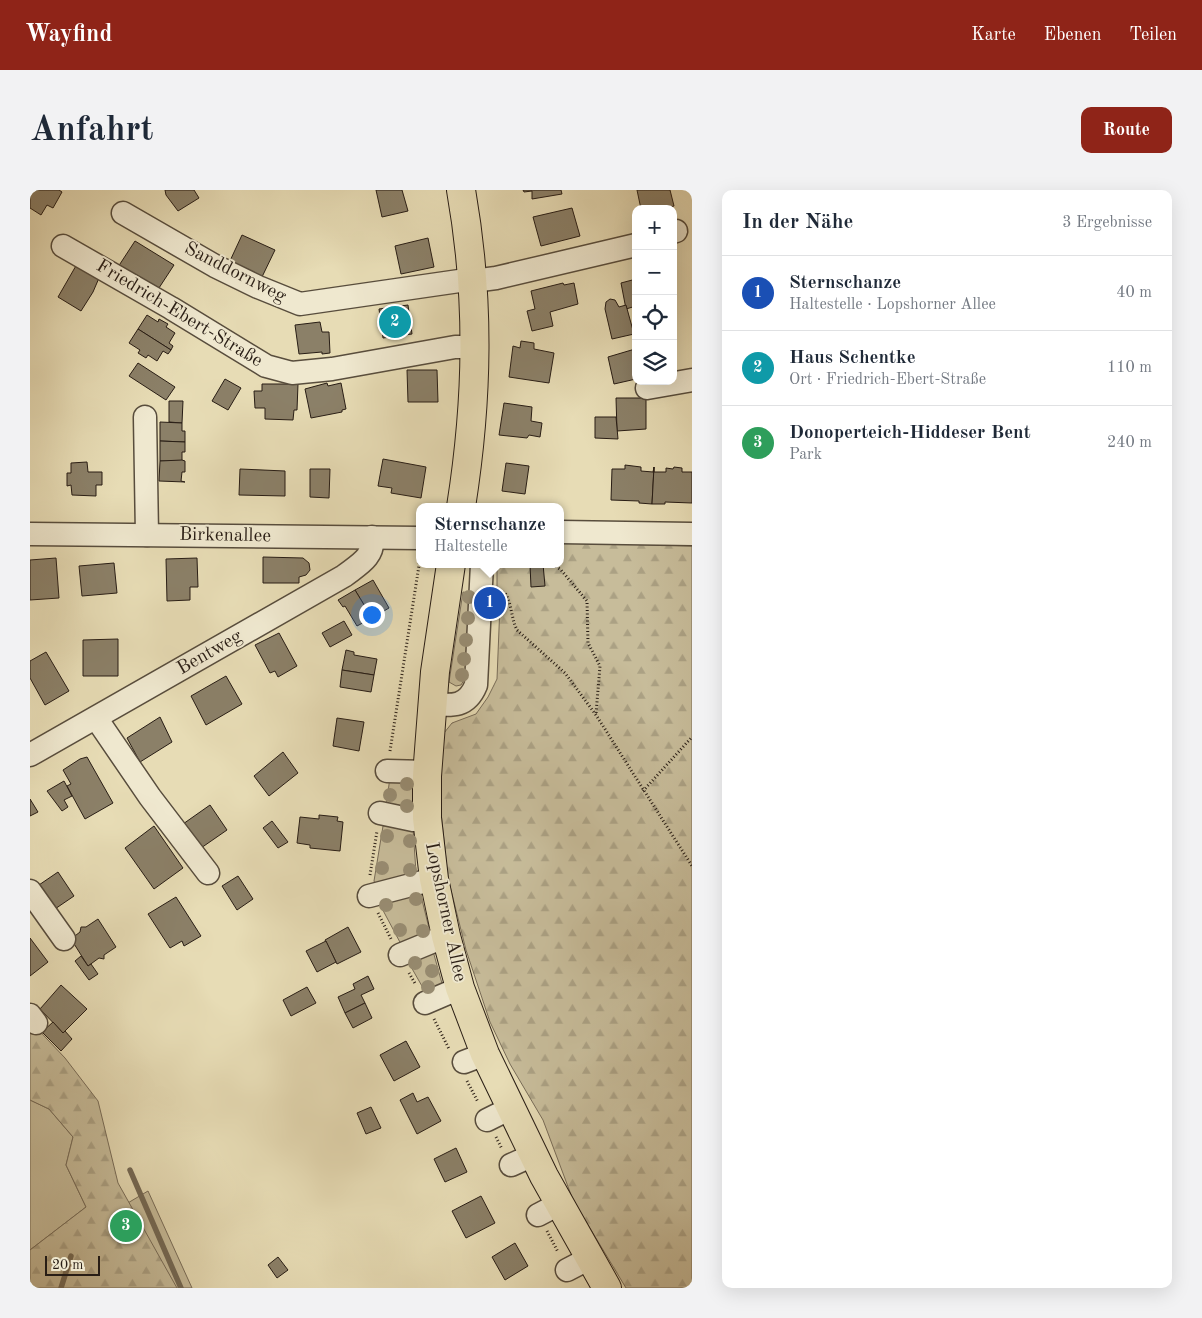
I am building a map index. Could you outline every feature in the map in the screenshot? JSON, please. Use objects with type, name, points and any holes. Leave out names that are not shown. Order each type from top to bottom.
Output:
[{"type":"main road","points":[[461,190],[473,280],[476,347],[470,439],[461,503]]},
{"type":"main road","name":"Lopshorner Allee","points":[[450,568],[432,704],[427,772],[427,818],[434,879],[446,936],[460,988],[474,1058],[499,1114],[579,1264],[607,1288]]},
{"type":"street","name":"Sanddornweg","points":[[123,213],[215,266],[265,290],[300,304],[473,280]]},
{"type":"street","name":"Friedrich-Ebert-Straße","points":[[63,246],[171,308],[266,366],[292,373],[324,370],[455,347],[476,347]]},
{"type":"street","points":[[473,280],[496,278],[632,246]]},
{"type":"street","points":[[647,388],[692,380]]},
{"type":"street","points":[[145,417],[147,535]]},
{"type":"street","points":[[564,532],[692,534]]},
{"type":"street","name":"Birkenallee","points":[[30,534],[416,538]]},
{"type":"street","name":"Bentweg","points":[[30,755],[344,576],[369,557],[374,546],[372,537]]},
{"type":"street","points":[[432,704],[449,706],[458,704],[467,700],[473,693],[476,685],[482,568]]},
{"type":"street","points":[[96,718],[150,796],[208,873]]},
{"type":"street","points":[[387,771],[427,772]]},
{"type":"street","points":[[380,813],[413,820],[427,818]]},
{"type":"street","points":[[369,896],[434,879]]},
{"type":"street","points":[[30,891],[64,939]]},
{"type":"street","points":[[400,955],[446,936]]},
{"type":"street","points":[[425,1003],[460,988]]},
{"type":"path","points":[[558,568],[587,601],[588,643],[600,666],[596,715]]},
{"type":"path","points":[[481,590],[505,593],[508,597],[513,622],[517,630],[565,673],[596,715],[692,866]]},
{"type":"path","points":[[643,791],[692,737]]},
{"type":"green space","points":[[564,542],[692,546],[692,1288],[626,1288],[573,1200],[543,1120],[510,1064],[490,1022],[466,950],[448,878],[440,803],[439,749],[444,733],[452,723],[476,714],[488,697],[497,679],[500,604],[497,594],[497,568],[564,568]]},
{"type":"green space","points":[[463,592],[473,594],[467,675],[461,685],[456,686],[449,682]]},
{"type":"green space","points":[[390,777],[413,780],[413,810],[386,807]]},
{"type":"green space","points":[[410,825],[413,829],[416,872],[376,886],[374,881],[383,826]]},
{"type":"green space","points":[[420,892],[430,932],[402,946],[378,901]]},
{"type":"green space","points":[[433,951],[443,987],[427,995],[406,958]]},
{"type":"green space","points":[[30,1021],[65,1058],[98,1101],[118,1183],[177,1288],[30,1288],[30,1250],[86,1207],[66,1165],[73,1137],[49,1109],[30,1100]]},
{"type":"green space","points":[[30,1100],[49,1109],[73,1137],[66,1165],[86,1207],[30,1250]]},
{"type":"green space","points":[[148,1191],[192,1288],[30,1288],[30,1261]]},
{"type":"building","points":[[30,190],[59,190],[62,192],[53,208],[47,205],[41,215],[30,208]]},
{"type":"building","points":[[165,190],[194,190],[199,198],[178,211],[166,195]]},
{"type":"building","points":[[376,190],[402,190],[408,211],[382,217]]},
{"type":"building","points":[[523,190],[561,190],[562,194],[532,199],[532,191],[524,192]]},
{"type":"building","points":[[637,190],[670,190],[674,205],[640,205]]},
{"type":"building","points":[[572,208],[580,236],[541,246],[533,217]]},
{"type":"building","points":[[242,235],[275,250],[261,279],[229,263]]},
{"type":"building","points":[[428,238],[434,267],[401,274],[395,246]]},
{"type":"building","points":[[135,241],[174,265],[157,291],[118,267]]},
{"type":"building","points":[[77,264],[99,278],[81,311],[58,297]]},
{"type":"building","points":[[632,280],[632,307],[626,309],[621,283]]},
{"type":"building","points":[[563,283],[564,285],[574,283],[578,304],[550,312],[553,326],[532,331],[527,311],[535,309],[531,291]]},
{"type":"building","points":[[610,299],[615,300],[619,307],[626,305],[632,327],[632,334],[612,339],[605,309],[606,302]]},
{"type":"building","points":[[408,305],[412,334],[383,338],[379,309]]},
{"type":"building","points":[[147,315],[158,322],[159,319],[168,324],[166,327],[175,333],[169,343],[173,346],[171,350],[138,329]]},
{"type":"building","points":[[320,322],[322,332],[329,332],[330,353],[299,354],[295,325]]},
{"type":"building","points":[[138,329],[171,350],[168,354],[163,351],[157,361],[148,355],[146,358],[138,353],[140,350],[129,343]]},
{"type":"building","points":[[521,341],[534,343],[534,349],[554,353],[549,383],[509,377],[513,346],[520,348]]},
{"type":"building","points":[[632,350],[632,380],[614,384],[608,357]]},
{"type":"building","points":[[138,363],[175,387],[166,400],[129,376]]},
{"type":"building","points":[[407,370],[437,370],[438,402],[408,402]]},
{"type":"building","points":[[225,379],[241,388],[228,410],[212,401]]},
{"type":"building","points":[[327,383],[328,386],[341,383],[346,409],[342,410],[342,412],[311,418],[305,389]]},
{"type":"building","points":[[262,384],[298,384],[297,410],[294,410],[293,420],[265,419],[265,408],[255,408],[254,391],[262,391]]},
{"type":"building","points":[[616,398],[646,398],[646,429],[617,431]]},
{"type":"building","points":[[169,401],[183,401],[182,423],[169,422]]},
{"type":"building","points":[[504,403],[532,407],[531,421],[542,423],[540,437],[529,435],[527,438],[499,435]]},
{"type":"building","points":[[595,417],[616,417],[618,439],[595,438]]},
{"type":"building","points":[[160,422],[182,423],[182,431],[185,431],[185,442],[160,441]]},
{"type":"building","points":[[160,441],[185,442],[185,452],[182,452],[182,461],[160,461]]},
{"type":"building","points":[[383,459],[426,467],[421,498],[391,493],[392,488],[378,486]]},
{"type":"building","points":[[160,461],[185,461],[185,472],[182,472],[181,481],[185,482],[159,481]]},
{"type":"building","points":[[87,462],[88,472],[102,472],[102,485],[96,485],[96,496],[72,495],[71,485],[67,486],[67,473],[71,473],[71,463]]},
{"type":"building","points":[[506,463],[529,466],[525,494],[502,491]]},
{"type":"building","points":[[625,465],[641,467],[641,471],[653,472],[654,467],[652,504],[639,503],[639,501],[611,500],[612,469],[625,469]]},
{"type":"building","points":[[654,467],[654,472],[666,472],[666,468],[673,469],[674,467],[682,468],[682,472],[692,472],[692,503],[665,502],[665,504],[652,504]]},
{"type":"building","points":[[240,469],[285,471],[285,496],[239,495]]},
{"type":"building","points":[[310,469],[330,469],[329,498],[310,497]]},
{"type":"building","points":[[263,557],[303,558],[309,563],[310,570],[306,575],[299,577],[299,583],[263,583]]},
{"type":"building","points":[[56,558],[59,598],[30,600],[30,560]]},
{"type":"building","points":[[197,558],[198,587],[190,587],[190,600],[167,601],[166,559]]},
{"type":"building","points":[[114,563],[117,593],[82,596],[79,566]]},
{"type":"building","points":[[530,568],[543,568],[545,586],[531,587]]},
{"type":"building","points":[[373,580],[389,608],[372,618],[355,590]]},
{"type":"building","points":[[355,590],[372,618],[357,626],[345,606],[343,607],[338,600]]},
{"type":"building","points":[[495,603],[499,604],[498,617],[494,616]]},
{"type":"building","points":[[344,621],[352,635],[330,647],[322,633]]},
{"type":"building","points":[[279,633],[297,666],[278,677],[275,671],[270,673],[255,645]]},
{"type":"building","points":[[118,639],[118,676],[83,676],[83,640]]},
{"type":"building","points":[[346,650],[354,652],[354,655],[377,659],[374,675],[342,670]]},
{"type":"building","points":[[46,652],[69,691],[45,705],[30,678],[30,661]]},
{"type":"building","points":[[342,670],[374,675],[371,692],[340,687]]},
{"type":"building","points":[[226,676],[242,704],[206,725],[191,696]]},
{"type":"building","points":[[160,717],[172,742],[140,762],[127,738]]},
{"type":"building","points":[[337,718],[364,722],[359,751],[333,746]]},
{"type":"building","points":[[283,752],[298,773],[269,796],[254,776]]},
{"type":"building","points":[[87,757],[113,803],[85,819],[67,786],[71,784],[63,770],[80,759]]},
{"type":"building","points":[[64,781],[72,796],[64,800],[68,807],[62,811],[47,791]]},
{"type":"building","points":[[30,799],[38,812],[30,816]]},
{"type":"building","points":[[210,805],[227,830],[201,848],[183,824]]},
{"type":"building","points":[[319,815],[338,817],[337,821],[343,822],[340,851],[310,848],[310,845],[297,843],[300,817],[319,819]]},
{"type":"building","points":[[272,821],[288,842],[278,848],[263,828]]},
{"type":"building","points":[[154,826],[183,868],[154,889],[125,848]]},
{"type":"building","points":[[58,872],[74,896],[52,911],[36,887]]},
{"type":"building","points":[[238,876],[253,899],[237,910],[222,886]]},
{"type":"building","points":[[176,897],[201,936],[184,946],[182,941],[170,948],[148,914]]},
{"type":"building","points":[[98,919],[116,947],[104,955],[104,959],[99,958],[88,966],[71,939],[80,932],[81,927],[86,927]]},
{"type":"building","points":[[348,927],[361,952],[337,964],[325,940]]},
{"type":"building","points":[[30,938],[48,962],[30,976]]},
{"type":"building","points":[[326,941],[336,962],[317,972],[306,951]]},
{"type":"building","points":[[81,956],[88,966],[91,964],[98,974],[89,980],[75,961]]},
{"type":"building","points":[[368,976],[374,989],[361,995],[365,1003],[345,1013],[338,997],[355,989],[353,984]]},
{"type":"building","points":[[61,985],[87,1009],[63,1033],[40,1009]]},
{"type":"building","points":[[307,987],[316,1003],[291,1016],[283,1000]]},
{"type":"building","points":[[365,1003],[372,1018],[353,1028],[345,1013]]},
{"type":"building","points":[[53,1022],[63,1033],[65,1031],[72,1039],[61,1051],[42,1032]]},
{"type":"building","points":[[406,1041],[420,1067],[394,1081],[380,1055]]},
{"type":"building","points":[[413,1093],[417,1102],[428,1097],[441,1121],[417,1134],[400,1100]]},
{"type":"building","points":[[371,1107],[381,1128],[366,1134],[357,1113]]},
{"type":"building","points":[[456,1148],[467,1172],[445,1182],[434,1159]]},
{"type":"building","points":[[481,1196],[495,1223],[466,1238],[452,1211]]},
{"type":"building","points":[[515,1243],[528,1266],[505,1280],[492,1257]]},
{"type":"building","points":[[278,1257],[288,1270],[277,1278],[268,1265]]},
{"type":"waterway","points":[[130,1170],[181,1288]]},
{"type":"waterway","points":[[61,1288],[71,1256]]},
{"type":"place","name":"Haus Schentke","points":[[395,322]]},
{"type":"place","name":"Sternschanze","points":[[490,603]]},
{"type":"place","name":"Donoperteich-Hiddeser Bent","points":[[126,1226]]}]
